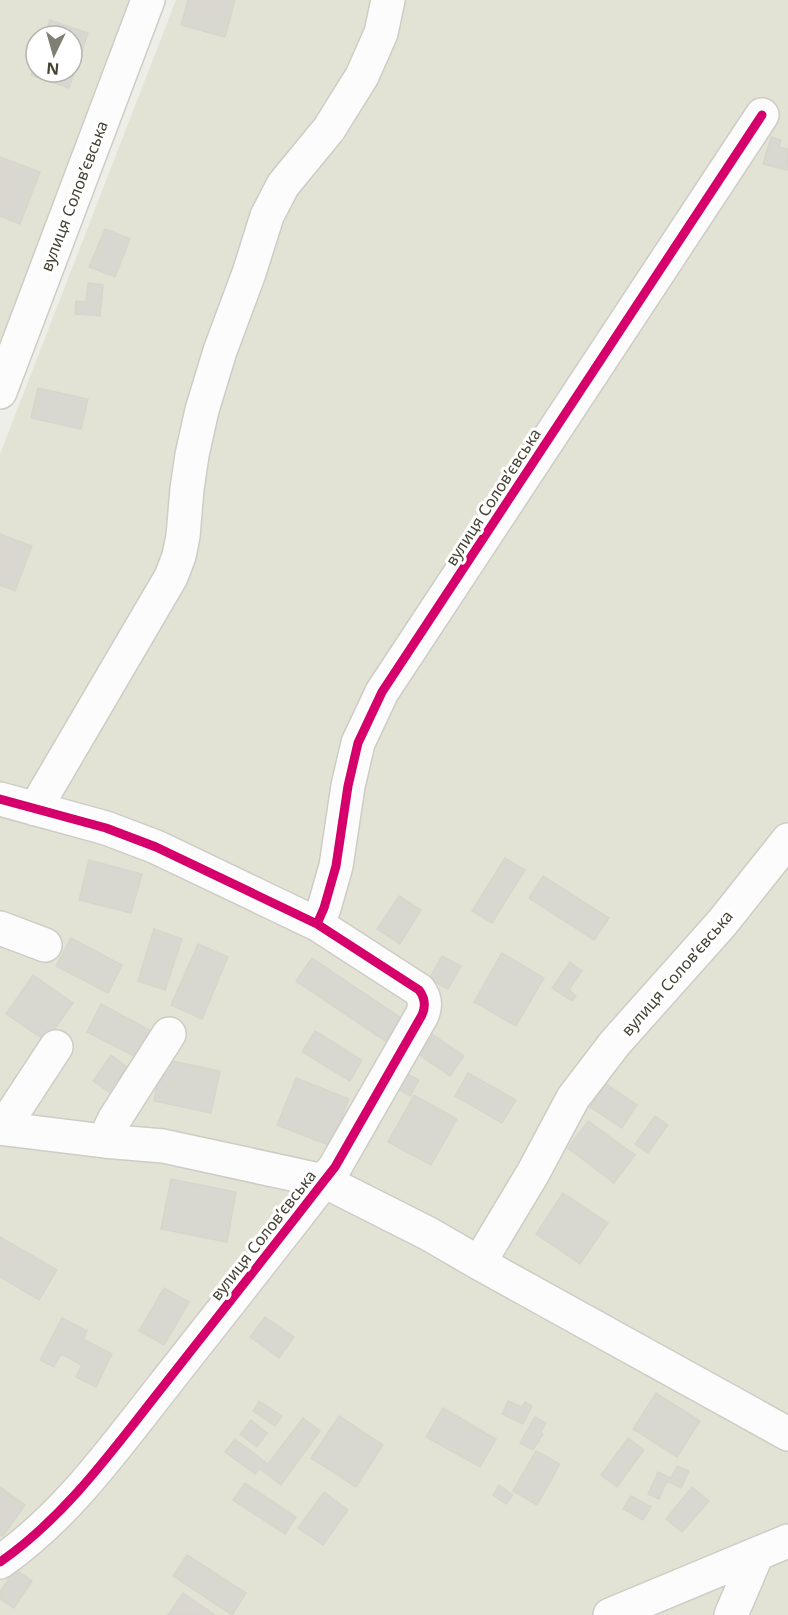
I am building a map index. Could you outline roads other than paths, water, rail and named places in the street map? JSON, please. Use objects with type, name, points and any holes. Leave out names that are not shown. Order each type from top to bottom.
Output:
[{"type":"street","name":"вулиця Соловʼєвська","points":[[0,392],[148,0]]},
{"type":"street","points":[[35,809],[171,577],[181,546],[192,455],[202,410],[267,216],[283,185],[328,129],[362,76],[381,33],[388,0]]},
{"type":"street","name":"вулиця Соловʼєвська","points":[[316,924],[324,908],[336,866],[348,786],[358,743],[382,692],[762,115]]},
{"type":"street","name":"вулиця Соловʼєвська","points":[[0,799],[106,828],[156,847],[316,924],[418,990],[422,994],[425,1005],[422,1015],[335,1167],[92,1476],[45,1526],[0,1562]]},
{"type":"street","name":"вулиця Соловʼєвська","points":[[478,1263],[533,1173],[573,1098],[615,1043],[722,923],[788,840]]},
{"type":"street","points":[[0,928],[45,945]]},
{"type":"street","points":[[104,1141],[114,1120],[169,1034]]},
{"type":"street","points":[[1,1128],[56,1047]]},
{"type":"street","name":"вулиця Соловʼєвська","points":[[1,1128],[163,1146],[324,1181],[429,1234],[788,1434]]},
{"type":"street","points":[[610,1615],[788,1541]]},
{"type":"street","points":[[731,1615],[758,1554]]}]
